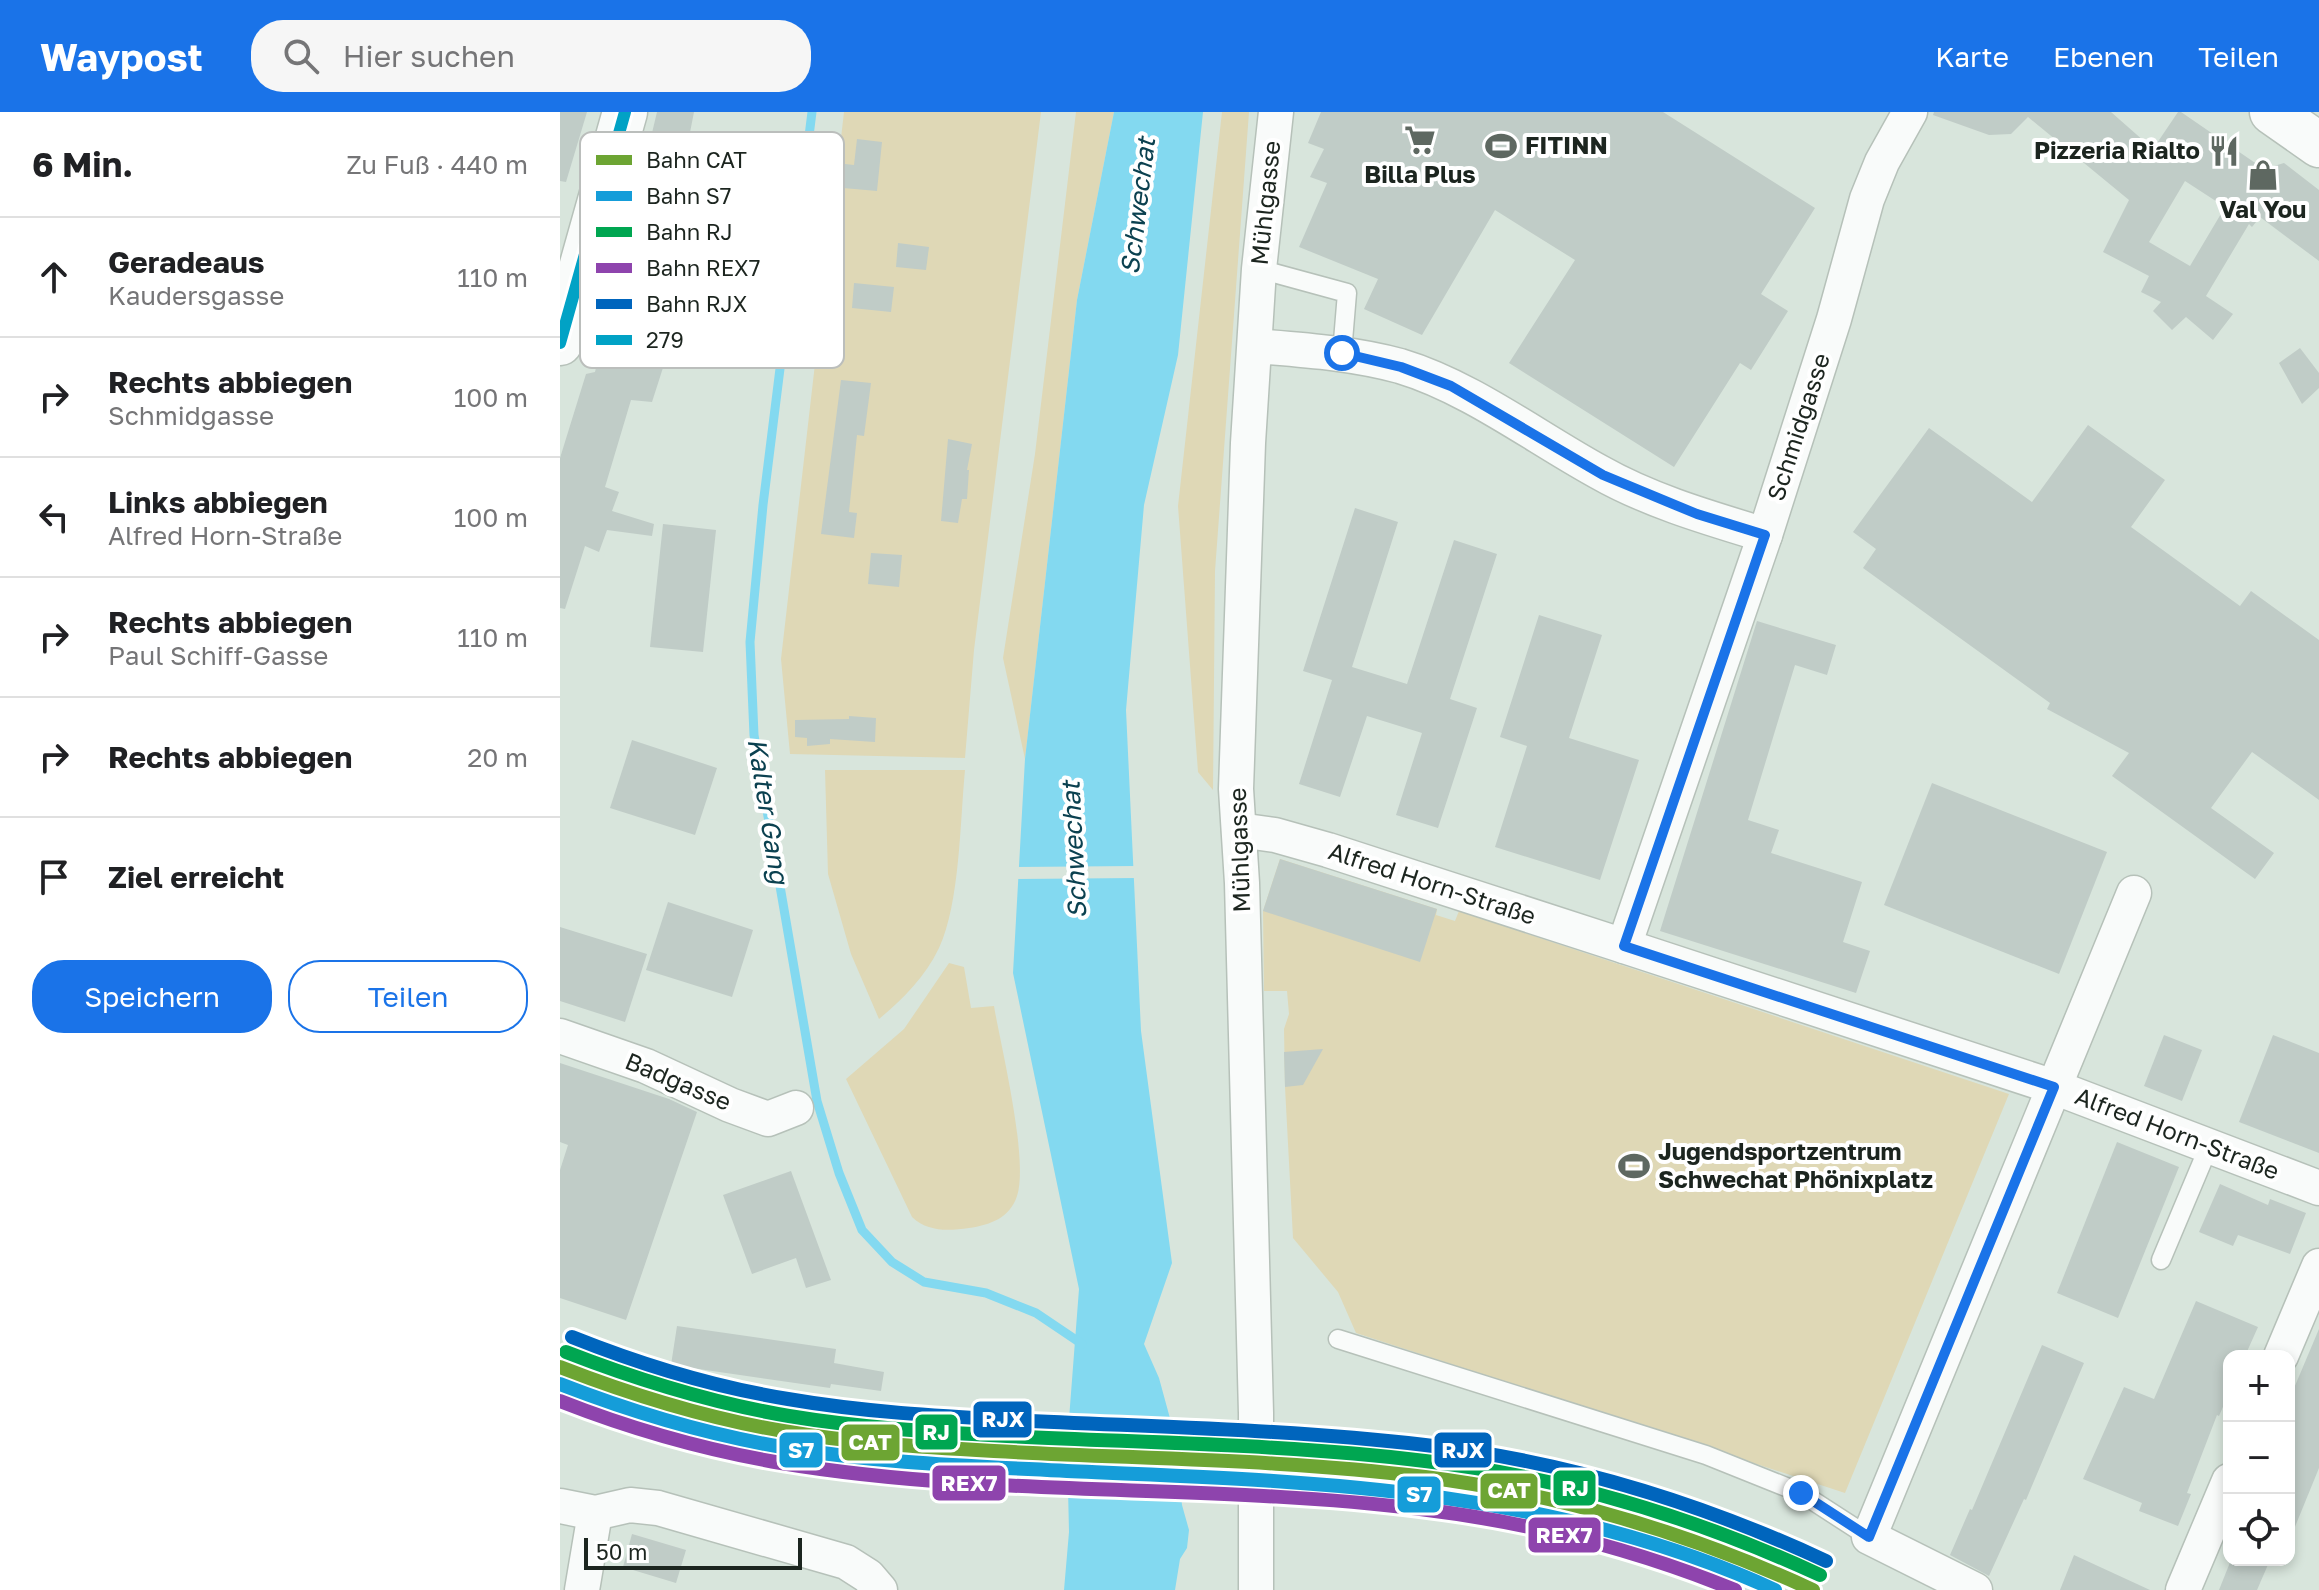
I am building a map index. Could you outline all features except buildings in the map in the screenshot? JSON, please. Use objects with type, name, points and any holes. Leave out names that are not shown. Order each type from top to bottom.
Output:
[{"type":"street","points":[[619,132],[625,112]]},
{"type":"street","name":"Mühlgasse","points":[[1256,1590],[1256,1413],[1236,789],[1248,443],[1259,269],[1276,112]]},
{"type":"street","name":"Schmidgasse","points":[[1628,937],[1765,535],[1834,319],[1867,199],[1882,162],[1910,112]]},
{"type":"street","points":[[2272,112],[2319,145]]},
{"type":"street","points":[[560,343],[580,272]]},
{"type":"street","points":[[1255,346],[1342,353],[1401,367],[1451,386],[1603,475],[1697,514],[1765,535]]},
{"type":"street","name":"Alfred Horn-Straße","points":[[1239,830],[1275,835],[1628,937],[2054,1087],[2319,1188]]},
{"type":"street","points":[[1975,1590],[1869,1537],[2134,893]]},
{"type":"street","name":"Badgasse","points":[[560,1036],[646,1066],[768,1119],[796,1108]]},
{"type":"street","points":[[2284,1350],[2319,1266]]},
{"type":"street","points":[[2183,1590],[2224,1494]]},
{"type":"street","points":[[560,1506],[595,1513],[630,1505],[658,1508],[846,1562],[868,1576],[880,1590]]},
{"type":"street","points":[[582,1590],[595,1513]]},
{"type":"lane","points":[[1259,269],[1347,293],[1342,353]]},
{"type":"lane","points":[[2161,1260],[2209,1146]]},
{"type":"lane","points":[[1338,1339],[1706,1455],[1801,1493],[1869,1537]]},
{"type":"shaded area","points":[[844,112],[1041,112],[974,650],[965,758],[790,754],[781,659],[815,368],[844,368]]},
{"type":"shaded area","points":[[1076,112],[1114,112],[1077,300],[1025,759],[1003,658],[1035,454]]},
{"type":"shaded area","points":[[1222,112],[1249,112],[1215,571],[1213,790],[1198,772],[1178,506]]},
{"type":"shaded area","points":[[825,770],[965,770],[955,885],[946,930],[939,948],[920,978],[879,1019],[851,954],[828,874]]},
{"type":"shaded area","name":"Jugendsportzentrum Schwechat Phönixplatz","points":[[1280,859],[1437,909],[1436,915],[1455,921],[1459,911],[2009,1094],[1845,1493],[1356,1333],[1338,1292],[1293,1238],[1285,1087],[1284,1029],[1289,1014],[1287,991],[1264,991],[1263,911]]},
{"type":"shaded area","points":[[949,963],[964,967],[971,1008],[994,1006],[1017,1131],[1020,1179],[1014,1204],[1004,1215],[984,1225],[946,1230],[932,1228],[912,1217],[846,1079],[904,1029]]},
{"type":"water","name":"Schwechat","points":[[1114,112],[1203,112],[1178,355],[1144,505],[1126,710],[1141,1031],[1172,1263],[1144,1344],[1159,1378],[1174,1433],[1182,1505],[1189,1530],[1175,1590],[1064,1590],[1069,1532],[1067,1445],[1079,1289],[1013,973],[1025,759],[1077,300]]},
{"type":"pier","points":[[1137,866],[1138,878],[1014,879],[1015,867]]},
{"type":"pier","points":[[1063,1440],[1180,1446],[1185,1497],[1064,1490]]},
{"type":"waterway","name":"Kalter Gang","points":[[810,132],[812,112]]},
{"type":"waterway","name":"Kalter Gang","points":[[780,368],[750,642],[754,735],[817,1101],[839,1173],[862,1230],[892,1262],[924,1282],[986,1293],[1036,1313],[1082,1344]]},
{"type":"rail line","name":"RJX","points":[[572,1337],[652,1366],[706,1381],[760,1394],[844,1407],[957,1417],[1322,1435],[1477,1452],[1580,1473],[1630,1487],[1729,1520],[1826,1561]]},
{"type":"rail line","name":"RJ","points":[[566,1352],[704,1397],[760,1411],[843,1424],[1373,1455],[1527,1477],[1627,1502],[1676,1518],[1820,1575]]},
{"type":"rail line","name":"CAT","points":[[560,1367],[698,1412],[754,1426],[835,1439],[1048,1454],[1318,1466],[1476,1484],[1624,1518],[1719,1551],[1813,1590]]},
{"type":"rail line","name":"S7","points":[[560,1384],[697,1429],[817,1452],[960,1465],[1338,1486],[1517,1510],[1604,1529],[1690,1556],[1775,1590]]},
{"type":"rail line","name":"REX7","points":[[560,1401],[614,1421],[696,1445],[781,1463],[860,1474],[1020,1486],[1340,1501],[1501,1521],[1619,1550],[1735,1590]]},
{"type":"transit line","name":"279","points":[[619,132],[625,112]]},
{"type":"transit line","name":"279","points":[[560,343],[580,272]]},
{"type":"place","name":"Billa Plus","points":[[1420,140]]},
{"type":"place","name":"FITINN","points":[[1501,146]]},
{"type":"place","name":"Pizzeria Rialto","points":[[2224,151]]},
{"type":"place","name":"Val You","points":[[2263,175]]},
{"type":"place","name":"Jugendsportzentrum Schwechat Phönixplatz","points":[[1634,1166]]},
{"type":"route","points":[[1342,353],[1401,367],[1451,386],[1603,475],[1697,514],[1765,535],[1624,946],[2054,1087],[1869,1537],[1801,1493]]}]
